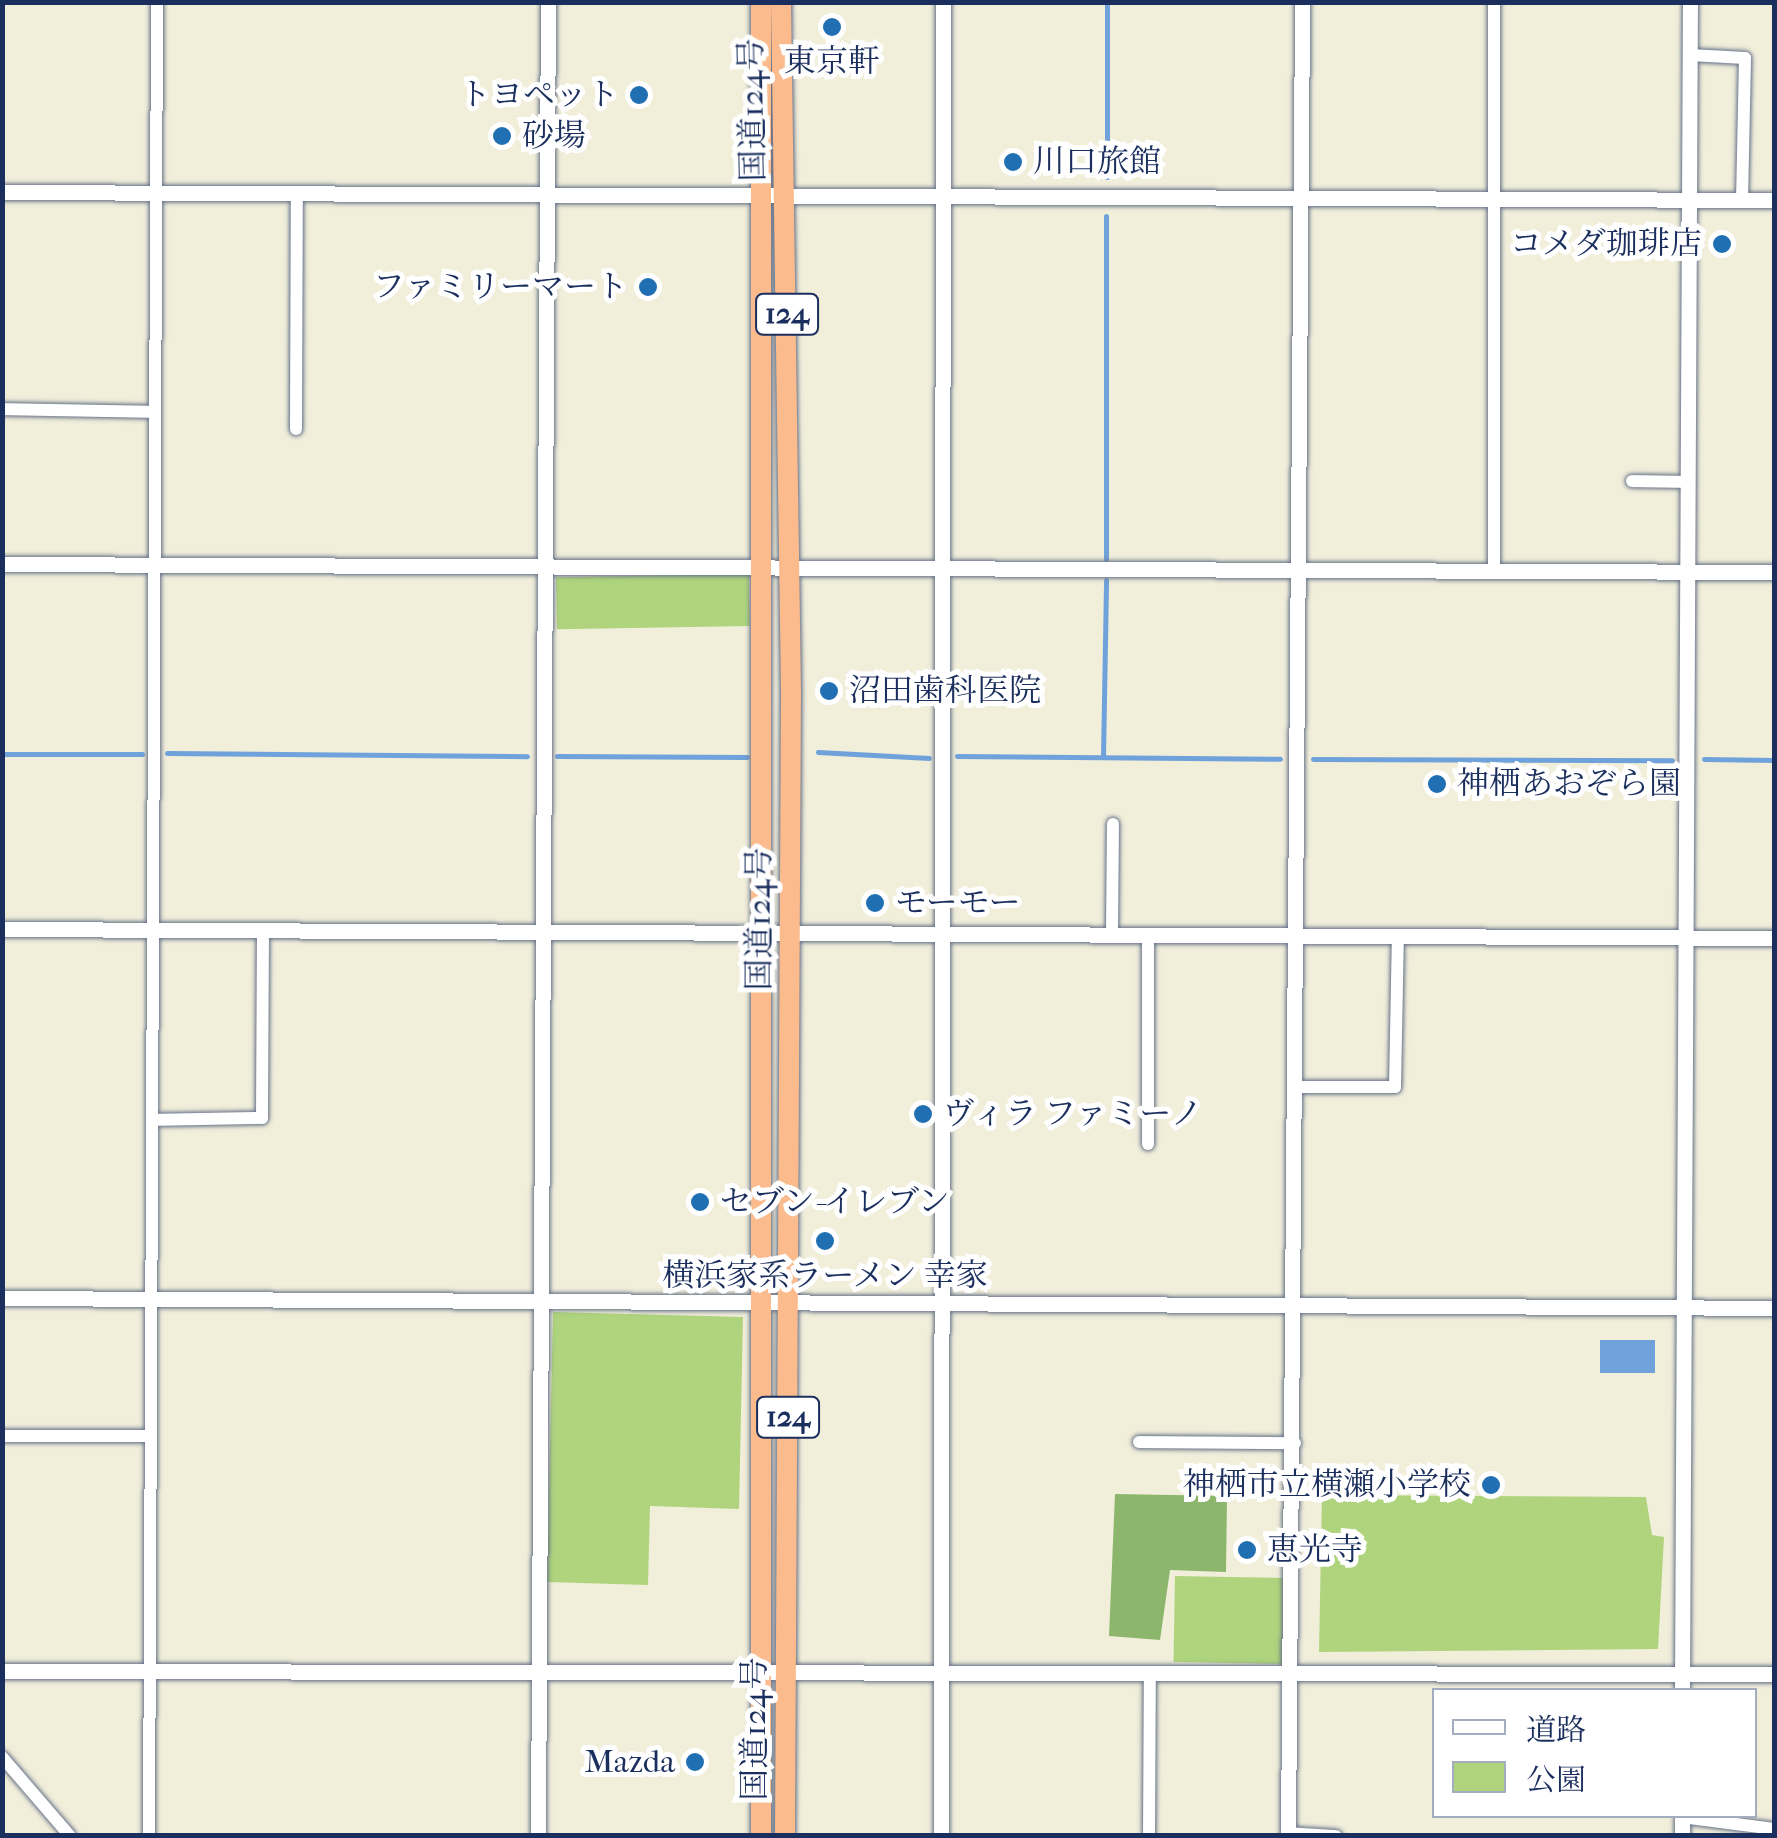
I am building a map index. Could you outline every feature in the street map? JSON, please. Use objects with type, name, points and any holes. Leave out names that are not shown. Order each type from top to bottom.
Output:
[{"type":"highway","name":"国道124号","points":[[761,1836],[767,1301],[762,2]]},
{"type":"highway","name":"国道124号","points":[[781,2],[790,569],[785,1836]]},
{"type":"street","points":[[150,1836],[157,2]]},
{"type":"street","points":[[538,1836],[548,2]]},
{"type":"street","points":[[941,1836],[942,2]]},
{"type":"street","points":[[1302,2],[1296,1305],[1288,1834],[1336,1836]]},
{"type":"street","points":[[1494,2],[1494,570]]},
{"type":"street","points":[[1682,1682],[1690,2]]},
{"type":"street","points":[[1690,56],[1745,58],[1742,200]]},
{"type":"street","points":[[2,192],[1774,200]]},
{"type":"street","points":[[296,430],[297,194]]},
{"type":"street","points":[[2,410],[155,412]]},
{"type":"street","points":[[1632,481],[1688,482]]},
{"type":"street","points":[[2,564],[1774,572]]},
{"type":"street","points":[[1112,934],[1113,824]]},
{"type":"street","points":[[2,929],[1774,938]]},
{"type":"street","points":[[152,1120],[262,1118],[263,930]]},
{"type":"street","points":[[1148,935],[1148,1144]]},
{"type":"street","points":[[1296,1088],[1395,1087],[1398,936]]},
{"type":"street","points":[[2,1298],[1774,1308]]},
{"type":"street","points":[[2,1436],[151,1436]]},
{"type":"street","points":[[1138,1442],[1294,1443]]},
{"type":"street","points":[[2,1671],[1292,1672],[1682,1682],[1774,1674]]},
{"type":"street","points":[[1149,1836],[1150,1672]]},
{"type":"street","points":[[2,1757],[70,1836]]},
{"type":"street","points":[[1696,1818],[1774,1829]]},
{"type":"green space","points":[[749,574],[750,626],[557,629],[556,577]]},
{"type":"green space","points":[[553,1312],[743,1317],[739,1509],[650,1506],[648,1585],[547,1582]]},
{"type":"green space","points":[[1115,1494],[1227,1496],[1226,1572],[1170,1570],[1160,1640],[1109,1636]]},
{"type":"green space","points":[[1322,1495],[1646,1497],[1652,1535],[1664,1537],[1658,1649],[1319,1652]]},
{"type":"green space","points":[[1175,1576],[1286,1578],[1284,1664],[1173,1662]]},
{"type":"water","points":[[1600,1340],[1655,1340],[1655,1373],[1600,1373]]},
{"type":"waterway","points":[[1107,2],[1107,177]]},
{"type":"waterway","points":[[1106,216],[1106,559]]},
{"type":"waterway","points":[[1103,757],[1106,580]]},
{"type":"waterway","points":[[818,752],[929,758]]},
{"type":"waterway","points":[[167,753],[527,756]]},
{"type":"waterway","points":[[2,754],[142,754]]},
{"type":"waterway","points":[[557,756],[747,757]]},
{"type":"waterway","points":[[957,756],[1280,759]]},
{"type":"waterway","points":[[1313,759],[1672,760]]},
{"type":"waterway","points":[[1704,759],[1774,760]]},
{"type":"place","name":"東京軒","points":[[832,27]]},
{"type":"place","name":"トヨペット","points":[[639,95]]},
{"type":"place","name":"砂場","points":[[502,136]]},
{"type":"place","name":"川口旅館","points":[[1013,162]]},
{"type":"place","name":"コメダ珈琲店","points":[[1722,244]]},
{"type":"place","name":"ファミリーマート","points":[[648,287]]},
{"type":"place","name":"沼田歯科医院","points":[[829,691]]},
{"type":"place","name":"神栖あおぞら園","points":[[1437,784]]},
{"type":"place","name":"モーモー","points":[[875,903]]},
{"type":"place","name":"ヴィラ ファミーノ","points":[[923,1114]]},
{"type":"place","name":"セブン-イレブン","points":[[700,1202]]},
{"type":"place","name":"横浜家系ラーメン 幸家","points":[[825,1241]]},
{"type":"place","name":"神栖市立横瀬小学校","points":[[1491,1485]]},
{"type":"place","name":"恵光寺","points":[[1247,1550]]},
{"type":"place","name":"Mazda","points":[[695,1762]]}]
